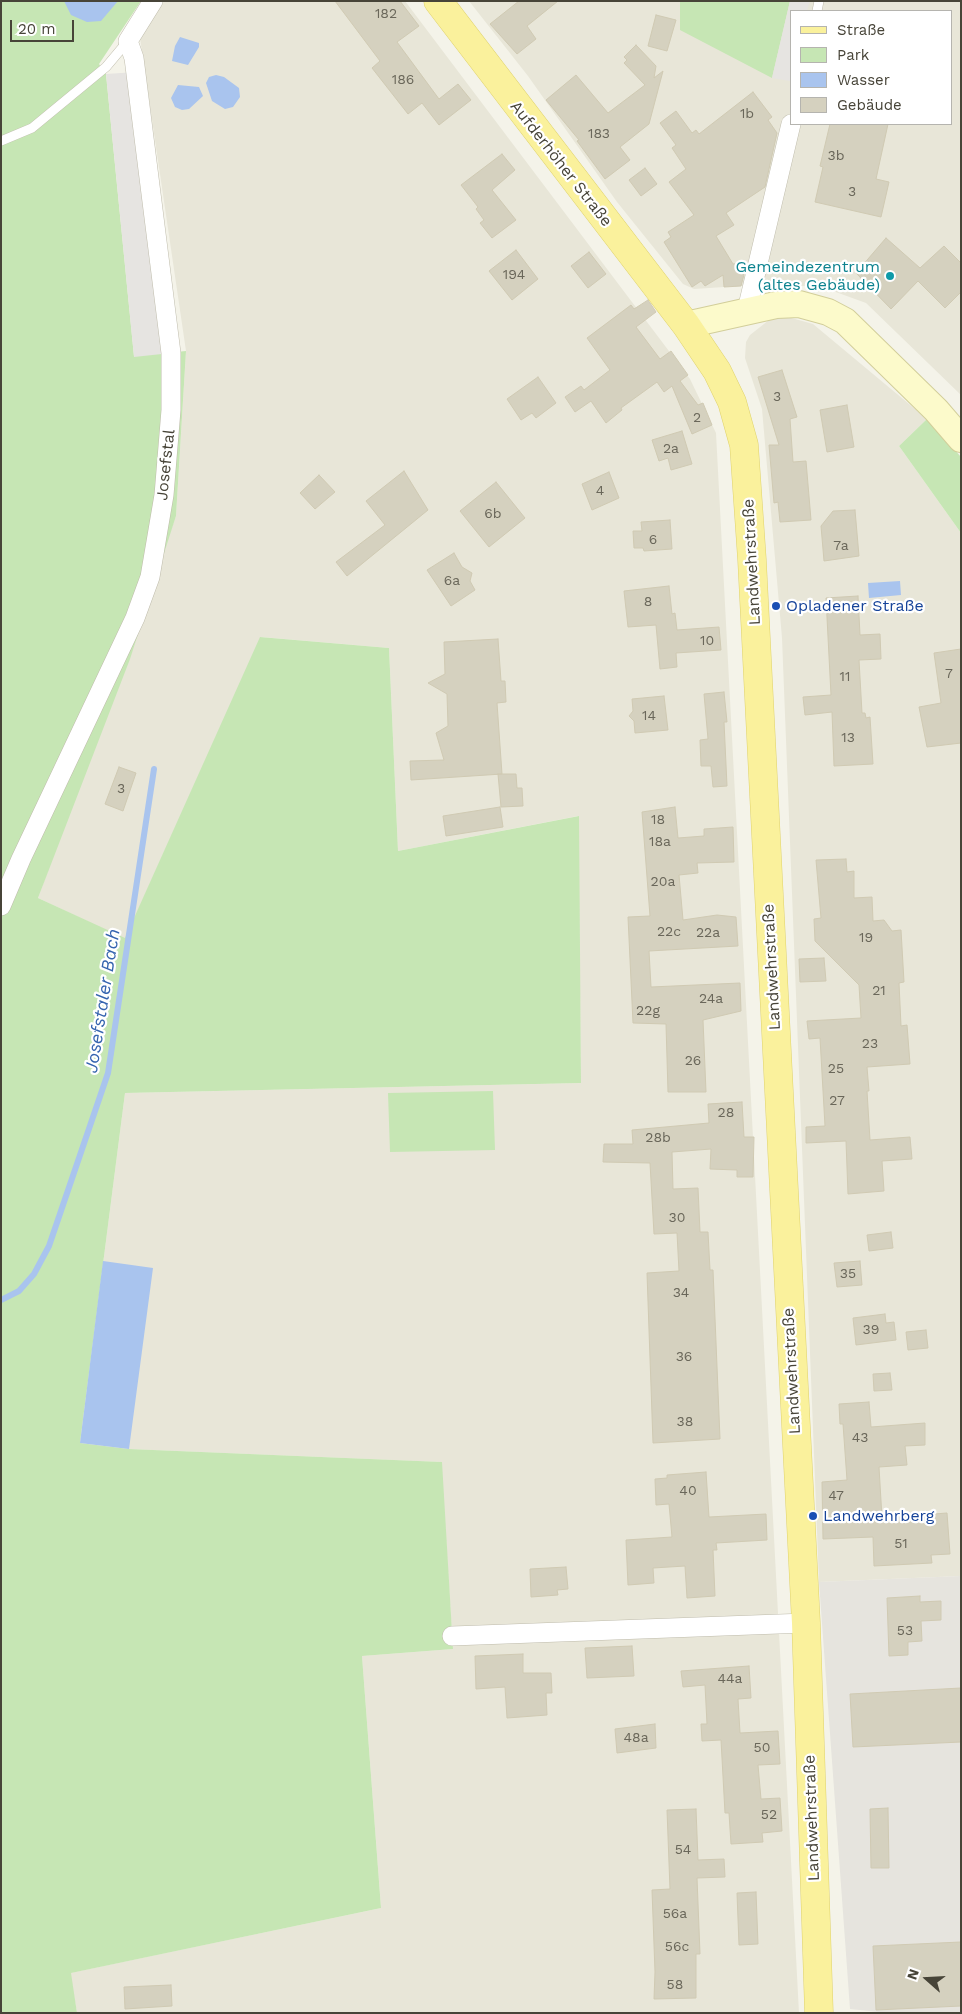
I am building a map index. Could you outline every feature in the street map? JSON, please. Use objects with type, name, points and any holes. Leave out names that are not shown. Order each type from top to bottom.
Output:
[{"type":"main road","name":"Aufderhöher Straße","points":[[438,1],[686,325]]},
{"type":"main road","points":[[686,325],[776,305],[799,304],[828,312],[845,321],[936,410],[961,439]]},
{"type":"main road","name":"Landwehrstraße","points":[[686,325],[717,371],[732,402],[744,445],[752,560],[806,1623],[819,2013]]},
{"type":"street","points":[[128,41],[153,1]]},
{"type":"street","name":"Josefstal","points":[[1,906],[21,859],[135,618],[150,578],[164,495],[171,410],[171,353],[135,65],[128,41]]},
{"type":"street","points":[[747,310],[791,125]]},
{"type":"street","points":[[452,1636],[806,1623]]},
{"type":"lane","points":[[1,141],[32,128],[106,67],[128,41]]},
{"type":"shaded area","points":[[164,1],[405,1],[690,379],[716,433],[799,2013],[77,2013],[70,1973],[381,1908],[362,1656],[453,1649],[441,1462],[128,1449],[80,1443],[125,1093],[581,1083],[578,816],[398,851],[389,648],[261,637],[125,939],[38,898],[176,516],[186,351],[140,38]]},
{"type":"shaded area","points":[[469,1],[961,1],[961,395],[866,303],[822,287],[769,284],[694,289],[683,284],[617,202],[528,76]]},
{"type":"shaded area","points":[[790,1],[810,1],[807,10],[790,10],[790,81],[772,78]]},
{"type":"shaded area","points":[[136,72],[171,353],[134,357],[106,74]]},
{"type":"shaded area","points":[[788,317],[813,324],[927,419],[899,446],[961,533],[961,1576],[819,1582],[782,638],[762,409],[745,358],[746,342],[750,335],[769,320]]},
{"type":"shaded area","points":[[961,1576],[961,2013],[888,2013],[850,2009],[819,1582]]},
{"type":"green space","points":[[1,1],[141,1],[99,64],[106,74],[134,356],[186,351],[176,516],[130,659],[38,898],[125,938],[260,637],[389,648],[398,851],[579,816],[581,1083],[125,1093],[80,1443],[129,1449],[442,1462],[453,1649],[362,1656],[381,1908],[71,1973],[77,2013],[1,2013]]},
{"type":"green space","points":[[680,1],[790,1],[772,78],[680,30]]},
{"type":"green space","points":[[927,419],[961,457],[961,533],[899,446]]},
{"type":"green space","points":[[493,1091],[495,1150],[390,1152],[388,1093]]},
{"type":"water","points":[[64,1],[118,1],[101,21],[87,22],[71,15]]},
{"type":"water","points":[[180,37],[199,43],[199,47],[188,65],[172,61],[175,46]]},
{"type":"water","points":[[216,75],[224,77],[239,88],[240,97],[233,107],[225,109],[212,101],[206,83],[209,77]]},
{"type":"water","points":[[178,85],[199,87],[203,96],[189,109],[182,110],[175,107],[171,98]]},
{"type":"water","points":[[900,581],[901,595],[869,598],[868,583]]},
{"type":"water","points":[[103,1261],[153,1268],[129,1449],[80,1443]]},
{"type":"building","points":[[335,1],[400,1],[419,26],[397,42],[439,99],[458,84],[471,100],[439,125],[422,103],[408,114],[372,68],[380,61]]},
{"type":"building","points":[[519,1],[558,1],[527,26],[536,39],[517,54],[490,24]]},
{"type":"building","points":[[656,15],[676,20],[667,51],[648,46]]},
{"type":"building","points":[[636,45],[656,66],[654,78],[663,71],[649,124],[620,147],[630,160],[605,179],[577,141],[579,140],[546,100],[576,75],[608,113],[645,85],[624,63],[627,60],[624,57]]},
{"type":"building","points":[[753,92],[772,117],[768,120],[777,133],[765,187],[726,213],[734,225],[716,236],[733,264],[747,263],[741,286],[724,287],[723,275],[705,286],[701,281],[692,287],[664,242],[671,237],[668,232],[694,215],[669,182],[686,169],[672,148],[676,145],[660,123],[676,111],[692,133],[696,130],[699,134]]},
{"type":"building","points":[[830,125],[888,125],[876,179],[889,182],[881,217],[815,202],[823,167],[820,166]]},
{"type":"building","points":[[502,154],[515,170],[492,190],[516,220],[492,238],[480,223],[484,220],[476,209],[478,207],[461,185]]},
{"type":"building","points":[[645,168],[657,184],[641,196],[629,180]]},
{"type":"building","points":[[886,238],[920,268],[944,246],[961,263],[961,292],[945,308],[918,281],[891,309],[856,273]]},
{"type":"building","points":[[516,250],[538,279],[512,300],[489,271]]},
{"type":"building","points":[[589,252],[606,274],[588,288],[571,266]]},
{"type":"building","points":[[648,300],[656,312],[636,327],[660,359],[671,351],[688,375],[680,381],[698,405],[703,403],[712,425],[692,434],[672,386],[664,392],[657,382],[621,408],[622,410],[606,423],[591,401],[575,412],[565,397],[581,386],[584,390],[610,370],[587,338],[631,305],[634,309]]},
{"type":"building","points":[[782,370],[797,417],[790,419],[793,462],[806,461],[811,520],[780,522],[778,502],[774,503],[769,445],[779,445],[758,377]]},
{"type":"building","points":[[538,377],[556,403],[536,418],[532,413],[521,420],[507,399]]},
{"type":"building","points":[[847,405],[854,447],[827,452],[820,410]]},
{"type":"building","points":[[682,431],[692,464],[671,470],[668,458],[659,461],[652,440]]},
{"type":"building","points":[[404,471],[428,510],[347,576],[336,562],[385,525],[366,501]]},
{"type":"building","points":[[609,472],[619,498],[592,510],[582,484]]},
{"type":"building","points":[[319,475],[335,492],[315,509],[300,493]]},
{"type":"building","points":[[496,482],[525,518],[489,547],[460,511]]},
{"type":"building","points":[[855,510],[859,556],[824,561],[821,526],[833,511]]},
{"type":"building","points":[[670,520],[672,549],[644,551],[643,548],[634,548],[633,531],[642,531],[641,522]]},
{"type":"building","points":[[454,553],[462,567],[472,573],[470,581],[475,590],[451,606],[427,570]]},
{"type":"building","points":[[669,586],[672,614],[675,613],[677,630],[719,627],[721,650],[676,653],[677,667],[660,669],[656,625],[628,627],[624,591]]},
{"type":"building","points":[[858,596],[860,635],[880,634],[881,659],[859,660],[862,713],[865,713],[866,718],[870,717],[873,764],[834,766],[832,712],[805,715],[803,697],[831,695],[826,598]]},
{"type":"building","points":[[498,639],[501,681],[505,681],[506,702],[497,703],[502,774],[411,780],[410,761],[444,760],[436,733],[448,726],[447,694],[428,683],[445,674],[444,642]]},
{"type":"building","points":[[961,649],[961,743],[927,747],[919,707],[941,703],[934,653]]},
{"type":"building","points":[[724,692],[727,722],[724,722],[727,786],[713,787],[711,766],[701,766],[700,740],[708,739],[704,694]]},
{"type":"building","points":[[664,696],[668,730],[635,733],[634,721],[629,716],[633,711],[632,699]]},
{"type":"building","points":[[119,767],[136,773],[123,811],[105,804]]},
{"type":"building","points":[[498,774],[516,774],[517,788],[522,788],[523,806],[501,807]]},
{"type":"building","points":[[500,807],[503,827],[446,836],[443,816]]},
{"type":"building","points":[[675,807],[678,838],[704,836],[704,829],[733,827],[734,862],[697,863],[698,873],[679,875],[683,920],[717,915],[736,917],[738,946],[649,951],[651,987],[740,983],[741,1011],[703,1020],[706,1092],[668,1092],[666,1024],[633,1023],[628,917],[650,916],[642,812]]},
{"type":"building","points":[[846,859],[847,872],[854,871],[854,898],[872,897],[873,921],[884,920],[892,931],[901,930],[904,982],[899,983],[901,1026],[907,1025],[910,1064],[867,1067],[869,1091],[867,1091],[870,1140],[910,1137],[912,1159],[882,1161],[884,1191],[848,1194],[846,1141],[806,1143],[806,1127],[825,1126],[820,1038],[809,1039],[807,1021],[861,1018],[859,985],[815,941],[814,919],[821,918],[816,860]]},
{"type":"building","points":[[824,958],[826,981],[800,982],[799,959]]},
{"type":"building","points":[[742,1102],[744,1137],[754,1137],[753,1177],[737,1177],[737,1170],[710,1169],[711,1149],[672,1152],[673,1189],[698,1188],[700,1232],[708,1232],[710,1270],[713,1270],[720,1439],[653,1443],[647,1273],[679,1271],[677,1233],[654,1234],[650,1163],[603,1162],[604,1144],[633,1144],[632,1130],[709,1123],[708,1104]]},
{"type":"building","points":[[891,1232],[893,1248],[869,1251],[867,1235]]},
{"type":"building","points":[[860,1261],[862,1285],[837,1287],[834,1263]]},
{"type":"building","points":[[885,1314],[886,1323],[894,1322],[896,1340],[856,1345],[853,1318]]},
{"type":"building","points":[[926,1330],[928,1348],[908,1350],[906,1332]]},
{"type":"building","points":[[890,1373],[892,1390],[874,1391],[873,1374]]},
{"type":"building","points":[[869,1402],[871,1427],[925,1423],[925,1445],[905,1446],[907,1465],[879,1467],[882,1518],[947,1513],[950,1554],[931,1555],[932,1563],[874,1566],[873,1537],[823,1539],[822,1482],[847,1480],[843,1424],[840,1424],[839,1404]]},
{"type":"building","points":[[706,1472],[709,1517],[766,1514],[767,1540],[716,1543],[717,1550],[713,1550],[715,1596],[687,1598],[685,1566],[653,1568],[654,1583],[628,1585],[626,1540],[672,1537],[669,1504],[656,1505],[655,1479],[667,1478],[667,1475]]},
{"type":"building","points":[[566,1567],[568,1589],[557,1590],[558,1595],[531,1597],[530,1569]]},
{"type":"building","points":[[920,1596],[920,1602],[941,1601],[941,1620],[921,1621],[922,1641],[908,1642],[908,1655],[889,1656],[887,1598]]},
{"type":"building","points":[[632,1646],[634,1676],[587,1678],[585,1648]]},
{"type":"building","points":[[523,1654],[523,1673],[551,1673],[552,1693],[546,1693],[547,1715],[507,1718],[505,1687],[476,1689],[475,1656]]},
{"type":"building","points":[[749,1666],[751,1698],[738,1699],[740,1733],[778,1731],[780,1764],[758,1765],[761,1799],[780,1798],[782,1831],[762,1833],[763,1842],[731,1844],[729,1813],[725,1813],[721,1740],[702,1741],[701,1724],[707,1724],[705,1685],[683,1687],[681,1671]]},
{"type":"building","points":[[961,1688],[961,1742],[853,1747],[850,1694]]},
{"type":"building","points":[[655,1724],[656,1748],[617,1753],[615,1729]]},
{"type":"building","points":[[888,1808],[889,1868],[871,1868],[870,1809]]},
{"type":"building","points":[[696,1809],[698,1860],[724,1859],[725,1877],[697,1878],[700,1954],[696,1954],[696,1998],[654,1999],[652,1890],[670,1889],[667,1810]]},
{"type":"building","points":[[756,1892],[758,1944],[739,1945],[737,1893]]},
{"type":"building","points":[[961,1942],[961,2006],[876,2010],[873,1946]]},
{"type":"building","points":[[171,1985],[172,2006],[125,2009],[124,1987]]},
{"type":"waterway","name":"Josefstaler Bach","points":[[1,1300],[19,1291],[34,1274],[49,1246],[108,1073],[154,769]]},
{"type":"place","name":"Gemeindezentrum (altes Gebäude)","points":[[890,276]]},
{"type":"place","name":"Opladener Straße","points":[[776,606]]},
{"type":"place","name":"Landwehrberg","points":[[813,1516]]}]
